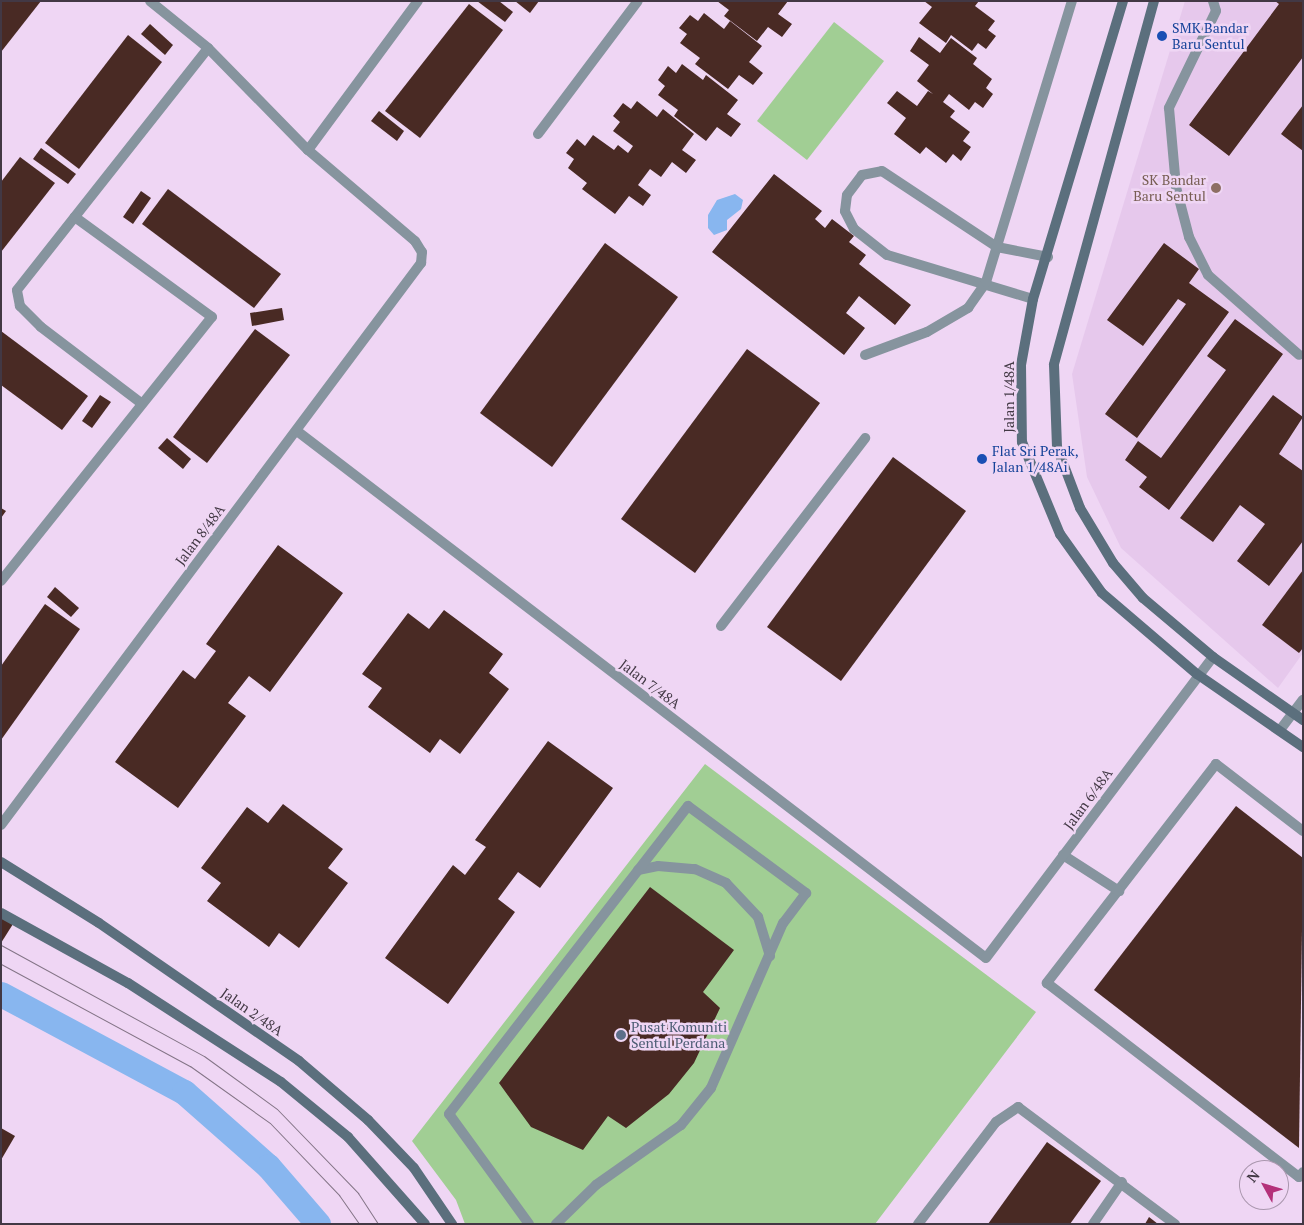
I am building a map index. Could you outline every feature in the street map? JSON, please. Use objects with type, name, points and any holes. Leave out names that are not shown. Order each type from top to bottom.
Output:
[{"type":"main road","name":"Jalan 1/48A","points":[[1123,1],[1048,257],[1033,300],[1021,364],[1022,442],[1060,534],[1102,593],[1197,674],[1303,747]]},
{"type":"main road","points":[[1154,1],[1054,365],[1052,407],[1057,447],[1080,508],[1113,562],[1144,598],[1214,657],[1303,720]]},
{"type":"main road","name":"Jalan 2/48A","points":[[1,862],[99,923],[299,1061],[368,1120],[414,1168],[452,1224]]},
{"type":"main road","points":[[1,913],[128,983],[281,1082],[348,1136],[424,1224]]},
{"type":"street","points":[[150,1],[208,48],[308,150],[418,1]]},
{"type":"street","points":[[538,134],[638,1]]},
{"type":"street","points":[[865,355],[927,332],[968,308],[986,282],[1072,1]]},
{"type":"street","points":[[1213,1],[1216,11],[1169,108],[1176,187],[1189,237],[1208,275],[1299,355]]},
{"type":"street","points":[[141,402],[20,306],[17,290],[208,48]]},
{"type":"street","name":"Jalan 8/48A","points":[[1,826],[421,263],[422,252],[415,241],[308,150]]},
{"type":"street","points":[[1033,300],[986,282],[909,265],[887,255],[854,229],[844,212],[847,195],[862,175],[882,171],[997,247],[1048,257]]},
{"type":"street","points":[[3,577],[141,402],[212,317],[75,217]]},
{"type":"street","name":"Jalan 7/48A","points":[[297,431],[986,958]]},
{"type":"street","points":[[721,626],[865,438]]},
{"type":"street","name":"Jalan 6/48A","points":[[986,958],[1197,674],[1214,657]]},
{"type":"street","points":[[1280,730],[1303,700]]},
{"type":"street","points":[[1303,831],[1216,764],[1047,983],[1299,1177],[1303,1172]]},
{"type":"street","points":[[529,1224],[449,1114],[688,806],[806,893],[783,923],[710,1088],[681,1126],[596,1185],[556,1224]]},
{"type":"street","points":[[1063,855],[1119,891]]},
{"type":"street","points":[[638,870],[658,866],[695,869],[726,882],[758,917],[770,956]]},
{"type":"street","points":[[918,1224],[996,1122],[1018,1107],[1122,1182],[1175,1224]]},
{"type":"street","points":[[1093,1224],[1122,1182]]},
{"type":"shaded area","name":"SK Bandar Baru Sentul","points":[[1185,1],[1303,1],[1303,653],[1278,688],[1121,548],[1087,477],[1072,374]]},
{"type":"green space","points":[[834,22],[884,61],[807,160],[757,121]]},
{"type":"green space","points":[[705,764],[1036,1012],[875,1224],[465,1224],[456,1200],[412,1141]]},
{"type":"water","points":[[735,194],[743,200],[741,209],[727,220],[727,230],[714,235],[708,228],[708,215],[717,200]]},
{"type":"building","points":[[1,1],[41,1],[1,52]]},
{"type":"building","points":[[477,1],[499,1],[513,12],[505,22]]},
{"type":"building","points":[[515,1],[539,1],[530,13]]},
{"type":"building","points":[[717,1],[788,1],[778,14],[792,24],[782,37],[768,27],[757,41],[724,16],[729,10]]},
{"type":"building","points":[[924,1],[979,1],[975,6],[995,21],[988,30],[996,36],[986,49],[978,43],[972,51],[951,35],[946,43],[919,23],[932,7]]},
{"type":"building","points":[[1275,1],[1303,1],[1303,57],[1229,156],[1189,125],[1279,4]]},
{"type":"building","points":[[469,4],[503,30],[420,138],[385,111]]},
{"type":"building","points":[[704,13],[724,29],[730,21],[762,46],[749,62],[763,73],[753,85],[739,75],[728,89],[695,64],[700,58],[680,43],[687,34],[679,28],[690,15],[698,21]]},
{"type":"building","points":[[150,24],[173,45],[165,55],[141,34]]},
{"type":"building","points":[[128,35],[162,62],[79,169],[45,143]]},
{"type":"building","points":[[919,37],[940,53],[951,38],[977,58],[973,64],[992,79],[986,88],[993,94],[983,108],[975,102],[969,110],[949,94],[943,102],[955,111],[950,117],[970,132],[963,141],[971,147],[961,161],[953,154],[946,163],[926,147],[920,154],[894,134],[906,118],[887,103],[897,91],[917,106],[928,91],[933,94],[917,81],[929,65],[910,51]]},
{"type":"building","points":[[682,64],[703,80],[706,75],[738,100],[727,114],[741,124],[731,137],[717,127],[706,141],[674,116],[678,110],[658,95],[665,86],[658,80],[668,66],[676,73]]},
{"type":"building","points":[[637,101],[657,117],[663,109],[694,134],[682,150],[696,160],[686,173],[672,162],[661,177],[650,169],[638,185],[651,195],[643,206],[629,196],[615,214],[582,189],[587,183],[568,168],[574,159],[566,153],[577,139],[585,146],[593,135],[614,150],[618,145],[628,153],[633,146],[613,131],[620,122],[613,116],[623,103],[631,109]]},
{"type":"building","points":[[1303,105],[1303,151],[1281,134]]},
{"type":"building","points":[[379,111],[404,131],[397,141],[371,121]]},
{"type":"building","points":[[41,148],[76,174],[68,184],[33,159]]},
{"type":"building","points":[[20,157],[55,183],[1,252],[1,182]]},
{"type":"building","points":[[774,174],[822,211],[815,219],[825,228],[832,219],[854,236],[849,242],[866,255],[859,264],[911,305],[895,325],[859,296],[846,313],[865,328],[844,355],[712,252]]},
{"type":"building","points":[[168,189],[281,274],[254,308],[142,224]]},
{"type":"building","points":[[141,191],[151,198],[133,224],[123,217]]},
{"type":"building","points":[[605,243],[678,297],[552,467],[480,413]]},
{"type":"building","points":[[1164,243],[1199,269],[1189,283],[1229,312],[1137,438],[1105,414],[1186,304],[1178,299],[1143,346],[1107,320]]},
{"type":"building","points":[[282,308],[284,320],[252,326],[250,313]]},
{"type":"building","points":[[1235,319],[1283,354],[1169,510],[1139,487],[1147,477],[1125,460],[1138,441],[1161,458],[1226,370],[1207,356]]},
{"type":"building","points":[[255,329],[290,355],[207,463],[173,437]]},
{"type":"building","points":[[1,331],[88,396],[62,430],[1,385]]},
{"type":"building","points":[[747,349],[820,403],[695,573],[621,519]]},
{"type":"building","points":[[100,395],[111,402],[92,428],[82,421]]},
{"type":"building","points":[[1273,395],[1303,417],[1279,454],[1303,471],[1303,541],[1269,586],[1237,561],[1265,524],[1240,505],[1213,542],[1180,518]]},
{"type":"building","points":[[167,438],[191,459],[183,469],[158,448]]},
{"type":"building","points":[[893,457],[966,511],[841,681],[767,627]]},
{"type":"building","points":[[1,508],[6,511],[1,518]]},
{"type":"building","points":[[278,545],[343,593],[270,692],[249,676],[228,703],[246,716],[178,808],[115,762],[183,670],[195,679],[216,651],[206,644]]},
{"type":"building","points":[[1303,570],[1303,648],[1299,653],[1262,625]]},
{"type":"building","points":[[55,587],[79,608],[71,617],[47,597]]},
{"type":"building","points":[[45,604],[80,629],[1,740],[1,666]]},
{"type":"building","points":[[444,610],[503,654],[489,673],[509,689],[460,754],[440,739],[430,753],[368,707],[382,688],[362,674],[408,613],[429,629]]},
{"type":"building","points":[[548,741],[613,788],[540,888],[518,872],[498,899],[515,912],[448,1004],[385,958],[453,865],[465,875],[486,847],[475,840]]},
{"type":"building","points":[[283,804],[343,849],[328,868],[348,883],[299,948],[279,933],[269,947],[207,901],[221,883],[201,868],[247,807],[268,823]]},
{"type":"building","points":[[1236,806],[1303,858],[1299,1148],[1094,990]]},
{"type":"building","name":"Pusat Komuniti Sentul Perdana","points":[[650,887],[734,950],[703,992],[720,1008],[694,1063],[669,1094],[626,1128],[608,1116],[583,1150],[531,1127],[499,1083]]},
{"type":"building","points":[[1,917],[13,924],[1,943]]},
{"type":"building","points":[[1,1128],[15,1136],[1,1160]]},
{"type":"building","points":[[1047,1142],[1101,1181],[1070,1224],[988,1224]]},
{"type":"building","points":[[1149,1217],[1158,1224],[1145,1224]]},
{"type":"waterway","points":[[1,994],[184,1092],[268,1166],[318,1224]]},
{"type":"tram line","points":[[1,945],[204,1056],[277,1109],[358,1193],[378,1224]]},
{"type":"tram line","points":[[1,964],[190,1066],[270,1123],[339,1195],[359,1224]]},
{"type":"place","name":"SMK Bandar Baru Sentul","points":[[1162,36]]},
{"type":"place","name":"SK Bandar Baru Sentul","points":[[1216,188]]},
{"type":"place","name":"Flat Sri Perak, Jalan 1/48Ai","points":[[982,459]]},
{"type":"place","name":"Pusat Komuniti Sentul Perdana","points":[[621,1035]]}]
